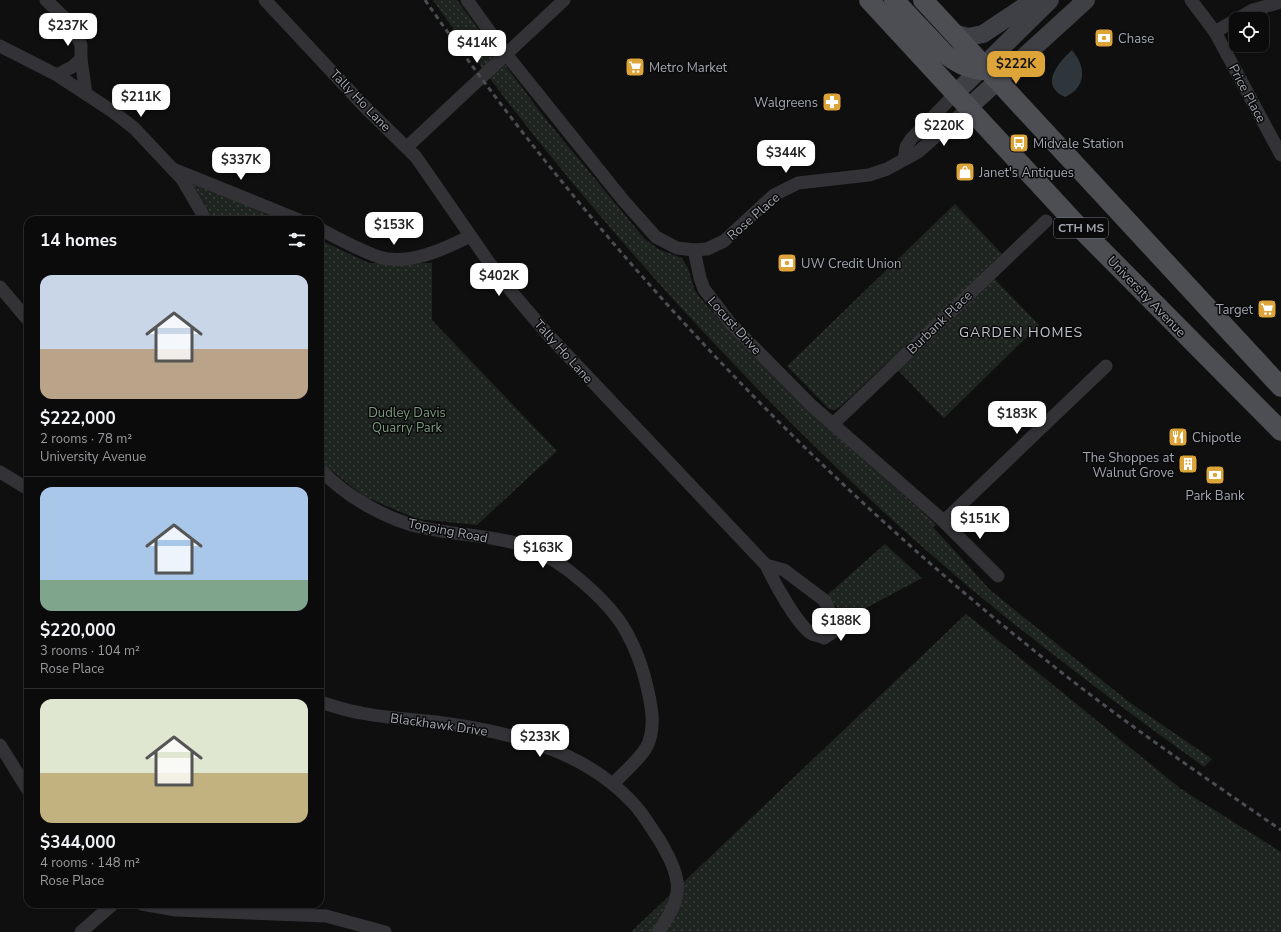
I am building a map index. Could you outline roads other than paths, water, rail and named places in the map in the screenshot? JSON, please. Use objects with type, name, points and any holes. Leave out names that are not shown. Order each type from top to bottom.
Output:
[{"type":"main road","name":"University Avenue","points":[[869,0],[954,94],[1132,281],[1281,431]]},
{"type":"main road","points":[[894,0],[945,54],[962,66],[987,73]]},
{"type":"main road","name":"CTH MS","points":[[922,0],[953,33],[987,73],[1281,387]]},
{"type":"main road","points":[[953,33],[968,37],[983,34],[1034,0]]},
{"type":"main road","points":[[968,108],[987,73],[1050,0]]},
{"type":"main road","points":[[954,94],[987,73],[1014,67],[1086,0]]},
{"type":"street","points":[[46,0],[72,25],[81,45],[81,59],[86,94]]},
{"type":"street","name":"Tally Ho Lane","points":[[265,0],[364,106],[407,147],[470,236],[515,296],[551,338],[766,565],[786,601],[801,622],[812,633],[824,638],[833,632],[832,616],[824,600],[784,570],[766,565]]},
{"type":"street","points":[[467,0],[506,54],[641,221],[656,237],[674,247],[694,250]]},
{"type":"street","points":[[407,147],[564,0]]},
{"type":"street","name":"Price Place","points":[[1191,0],[1215,32],[1281,155]]},
{"type":"street","points":[[1215,32],[1253,10],[1281,2]]},
{"type":"street","points":[[0,46],[57,75],[134,128],[182,179],[204,216]]},
{"type":"street","points":[[57,75],[72,67],[81,59]]},
{"type":"street","points":[[904,159],[906,148],[911,139],[954,94]]},
{"type":"street","name":"Rose Place","points":[[694,250],[707,248],[724,241],[774,195],[798,183],[879,173],[922,148],[968,108]]},
{"type":"street","points":[[173,168],[289,216]]},
{"type":"street","name":"Burbank Place","points":[[833,424],[1046,221]]},
{"type":"street","points":[[324,231],[381,258],[406,259],[436,252],[470,236]]},
{"type":"street","name":"Locust Drive","points":[[694,250],[704,289],[713,302],[765,359],[833,424],[944,521],[998,576]]},
{"type":"street","points":[[0,287],[24,315]]},
{"type":"street","points":[[944,521],[1106,366]]},
{"type":"street","points":[[0,472],[24,487]]},
{"type":"street","name":"Topping Road","points":[[324,472],[356,498],[393,518],[425,528],[468,534],[520,544],[553,560],[586,585],[607,607],[627,632],[640,664],[650,698],[652,730],[645,750],[613,784]]},
{"type":"street","name":"Blackhawk Drive","points":[[324,703],[360,713],[436,722],[513,735],[551,748],[592,769],[613,784],[632,802],[648,823],[665,851],[679,881],[677,900],[658,932]]},
{"type":"street","points":[[0,745],[24,784]]},
{"type":"street","points":[[81,932],[108,908]]},
{"type":"street","points":[[165,908],[176,910],[326,916],[384,932]]},
{"type":"railway","points":[[425,0],[493,94],[565,185],[640,274],[718,360],[800,442],[884,522],[971,599],[1061,672],[1142,733],[1281,830]]},
{"type":"place","name":"Chase","points":[[1104,38]]},
{"type":"place","name":"Metro Market","points":[[635,67]]},
{"type":"place","name":"Walgreens","points":[[832,102]]},
{"type":"place","name":"Midvale Station","points":[[1019,143]]},
{"type":"place","name":"Janet's Antiques","points":[[965,172]]},
{"type":"place","name":"UW Credit Union","points":[[787,263]]},
{"type":"place","name":"Target","points":[[1267,309]]},
{"type":"place","name":"Chipotle","points":[[1178,437]]},
{"type":"place","name":"The Shoppes at Walnut Grove","points":[[1188,464]]},
{"type":"place","name":"Park Bank","points":[[1215,475]]},
{"type":"district","name":"GARDEN HOMES","points":[[1021,332]]},
{"type":"park label","name":"Dudley Davis Quarry Park","points":[[407,420]]}]
